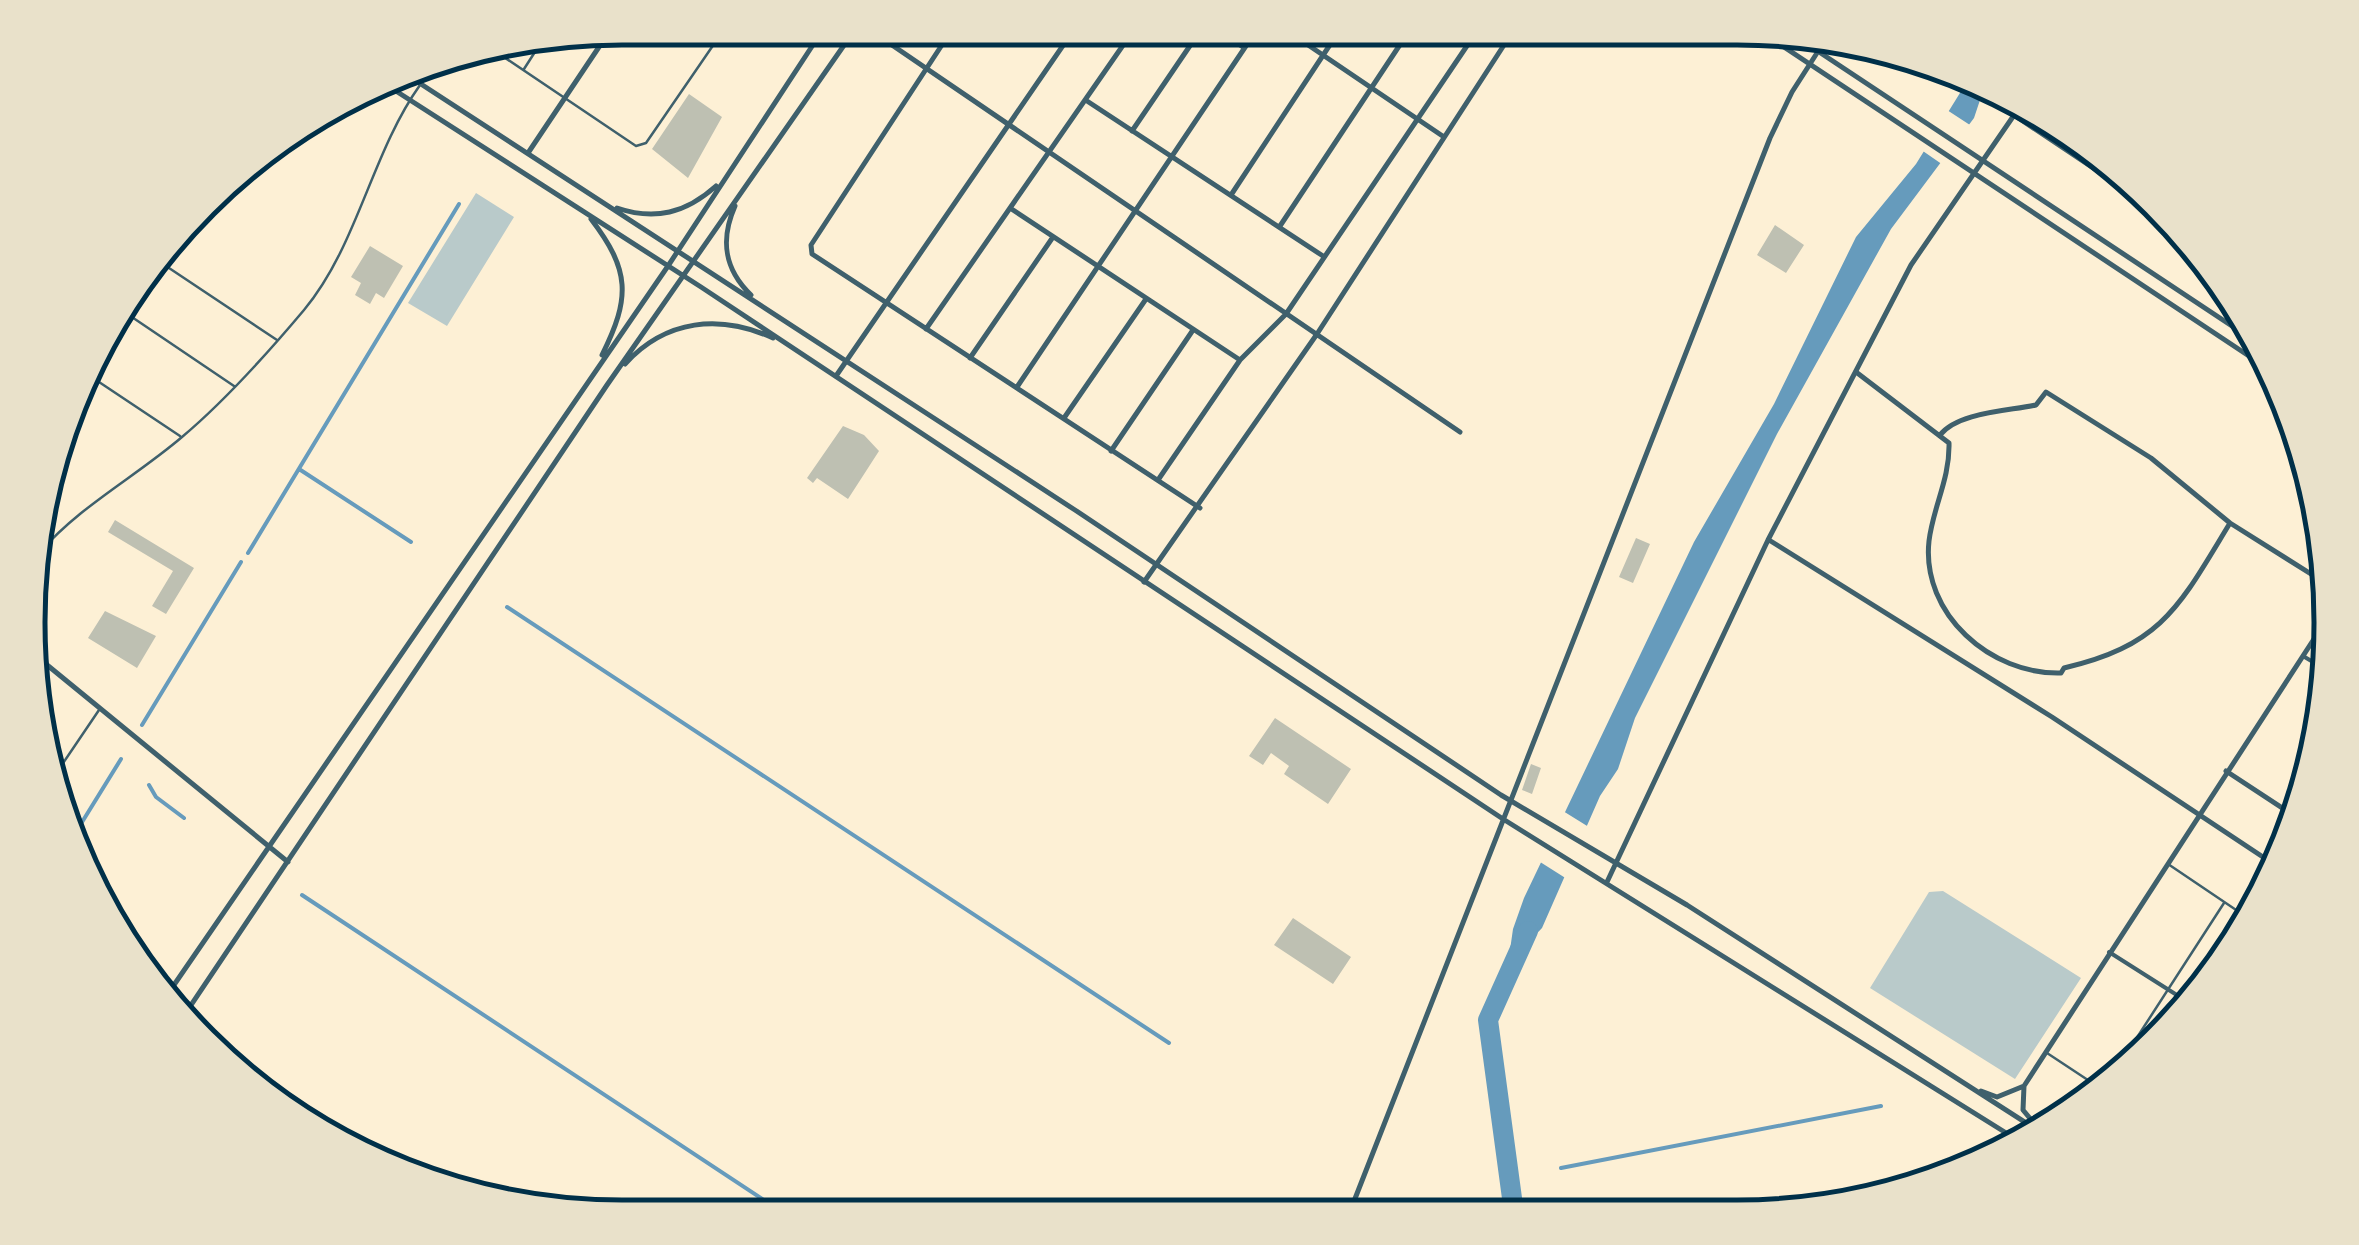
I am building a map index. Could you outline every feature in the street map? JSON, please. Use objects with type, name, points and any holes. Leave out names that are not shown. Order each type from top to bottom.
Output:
[{"type":"street","points":[[173,985],[668,266],[813,45]]},
{"type":"street","points":[[191,1006],[607,385],[844,45]]},
{"type":"street","points":[[892,45],[1460,432]]},
{"type":"street","points":[[942,45],[812,246],[812,254],[1200,508]]},
{"type":"street","points":[[836,376],[1063,45]]},
{"type":"street","points":[[926,329],[1124,45]]},
{"type":"street","points":[[1132,131],[1190,45]]},
{"type":"street","points":[[1017,388],[1174,158],[1243,47],[1240,45]]},
{"type":"street","points":[[1309,45],[1444,137]]},
{"type":"street","points":[[1231,195],[1330,45]]},
{"type":"street","points":[[1279,227],[1400,45]]},
{"type":"street","points":[[1158,480],[1240,360],[1286,314],[1467,45]]},
{"type":"street","points":[[1144,582],[1200,508],[1317,334],[1504,45]]},
{"type":"street","points":[[528,153],[600,46]]},
{"type":"street","points":[[1785,47],[2248,355]]},
{"type":"street","points":[[1354,1200],[1770,138],[1818,52],[2232,326]]},
{"type":"street","points":[[420,84],[1156,564],[1510,801],[1616,863],[2026,1122]]},
{"type":"street","points":[[396,92],[836,376],[1503,820],[1605,880],[2005,1133]]},
{"type":"street","points":[[1087,101],[1323,256]]},
{"type":"street","points":[[1605,880],[1768,540],[1911,265],[2013,116]]},
{"type":"street","points":[[2023,121],[2091,167]]},
{"type":"street","points":[[599,200],[620,210],[658,216],[696,202],[722,181]]},
{"type":"street","points":[[742,190],[728,226],[728,262],[744,289],[772,313]]},
{"type":"street","points":[[1010,208],[1240,360]]},
{"type":"street","points":[[586,212],[614,249],[624,281],[614,331],[592,374]]},
{"type":"street","points":[[970,358],[1053,237]]},
{"type":"street","points":[[1064,418],[1146,300]]},
{"type":"street","points":[[607,385],[641,348],[695,324],[716,320],[748,327],[789,346]]},
{"type":"street","points":[[1111,451],[1193,330]]},
{"type":"street","points":[[1856,372],[1949,443],[1949,467],[1928,546],[1934,589],[1957,627],[1975,644],[2017,668],[2060,674],[2064,668],[2131,647],[2171,612],[2230,523]]},
{"type":"street","points":[[1940,436],[1947,427],[1968,419],[2036,406],[2046,392],[2151,458],[2230,523],[2312,575]]},
{"type":"street","points":[[1768,540],[2052,717],[2263,858]]},
{"type":"street","points":[[2030,1120],[2023,1110],[2024,1086],[2314,640]]},
{"type":"street","points":[[2303,656],[2313,662]]},
{"type":"street","points":[[47,665],[265,848],[288,862]]},
{"type":"street","points":[[2226,771],[2283,808]]},
{"type":"street","points":[[2109,952],[2177,996]]},
{"type":"street","points":[[1966,1084],[1997,1097],[2024,1086]]},
{"type":"lane","points":[[504,57],[636,146],[646,144],[713,45]]},
{"type":"lane","points":[[523,70],[535,52]]},
{"type":"lane","points":[[51,542],[97,497],[182,438],[307,306],[335,262],[409,100],[420,84]]},
{"type":"lane","points":[[168,267],[277,340]]},
{"type":"lane","points":[[132,317],[234,386]]},
{"type":"lane","points":[[98,382],[182,438]]},
{"type":"lane","points":[[63,763],[100,709]]},
{"type":"lane","points":[[2166,864],[2237,911]]},
{"type":"lane","points":[[2136,1040],[2224,903]]},
{"type":"lane","points":[[2046,1052],[2089,1080]]},
{"type":"shaded area","points":[[476,193],[514,217],[447,326],[408,303]]},
{"type":"shaded area","points":[[1943,891],[2081,978],[2015,1079],[1870,988],[1929,892]]},
{"type":"water","points":[[1961,91],[1980,100],[1974,118],[1891,229],[1777,434],[1635,718],[1618,769],[1600,796],[1542,928],[1508,964],[1513,929],[1524,898],[1694,542],[1774,404],[1856,237],[1916,164]]},
{"type":"pier","points":[[1947,110],[1973,127],[1946,167],[1920,149]]},
{"type":"pier","points":[[1563,811],[1592,829],[1567,879],[1537,860]]},
{"type":"building","points":[[689,94],[722,117],[688,178],[652,149]]},
{"type":"building","points":[[1775,225],[1804,245],[1786,273],[1757,255]]},
{"type":"building","points":[[370,246],[403,266],[384,298],[376,293],[370,304],[355,295],[361,283],[351,277]]},
{"type":"building","points":[[843,426],[864,435],[879,451],[848,499],[817,478],[813,483],[807,478]]},
{"type":"building","points":[[115,520],[194,568],[166,614],[152,606],[173,571],[108,532]]},
{"type":"building","points":[[1636,538],[1650,544],[1633,583],[1619,577]]},
{"type":"building","points":[[105,611],[156,636],[137,668],[88,638]]},
{"type":"building","points":[[1275,718],[1351,769],[1328,804],[1284,774],[1289,766],[1271,753],[1263,765],[1249,756]]},
{"type":"building","points":[[1531,764],[1541,768],[1532,794],[1522,790]]},
{"type":"building","points":[[1293,918],[1351,957],[1333,984],[1274,945]]},
{"type":"waterway","points":[[248,553],[459,204]]},
{"type":"waterway","points":[[299,469],[411,542]]},
{"type":"waterway","points":[[142,725],[241,562]]},
{"type":"waterway","points":[[507,607],[1169,1043]]},
{"type":"waterway","points":[[82,823],[121,759]]},
{"type":"waterway","points":[[149,785],[156,797],[184,818]]},
{"type":"waterway","points":[[302,895],[764,1200]]},
{"type":"waterway","points":[[1512,1200],[1488,1020],[1528,931]]},
{"type":"waterway","points":[[1561,1168],[1881,1106]]}]
